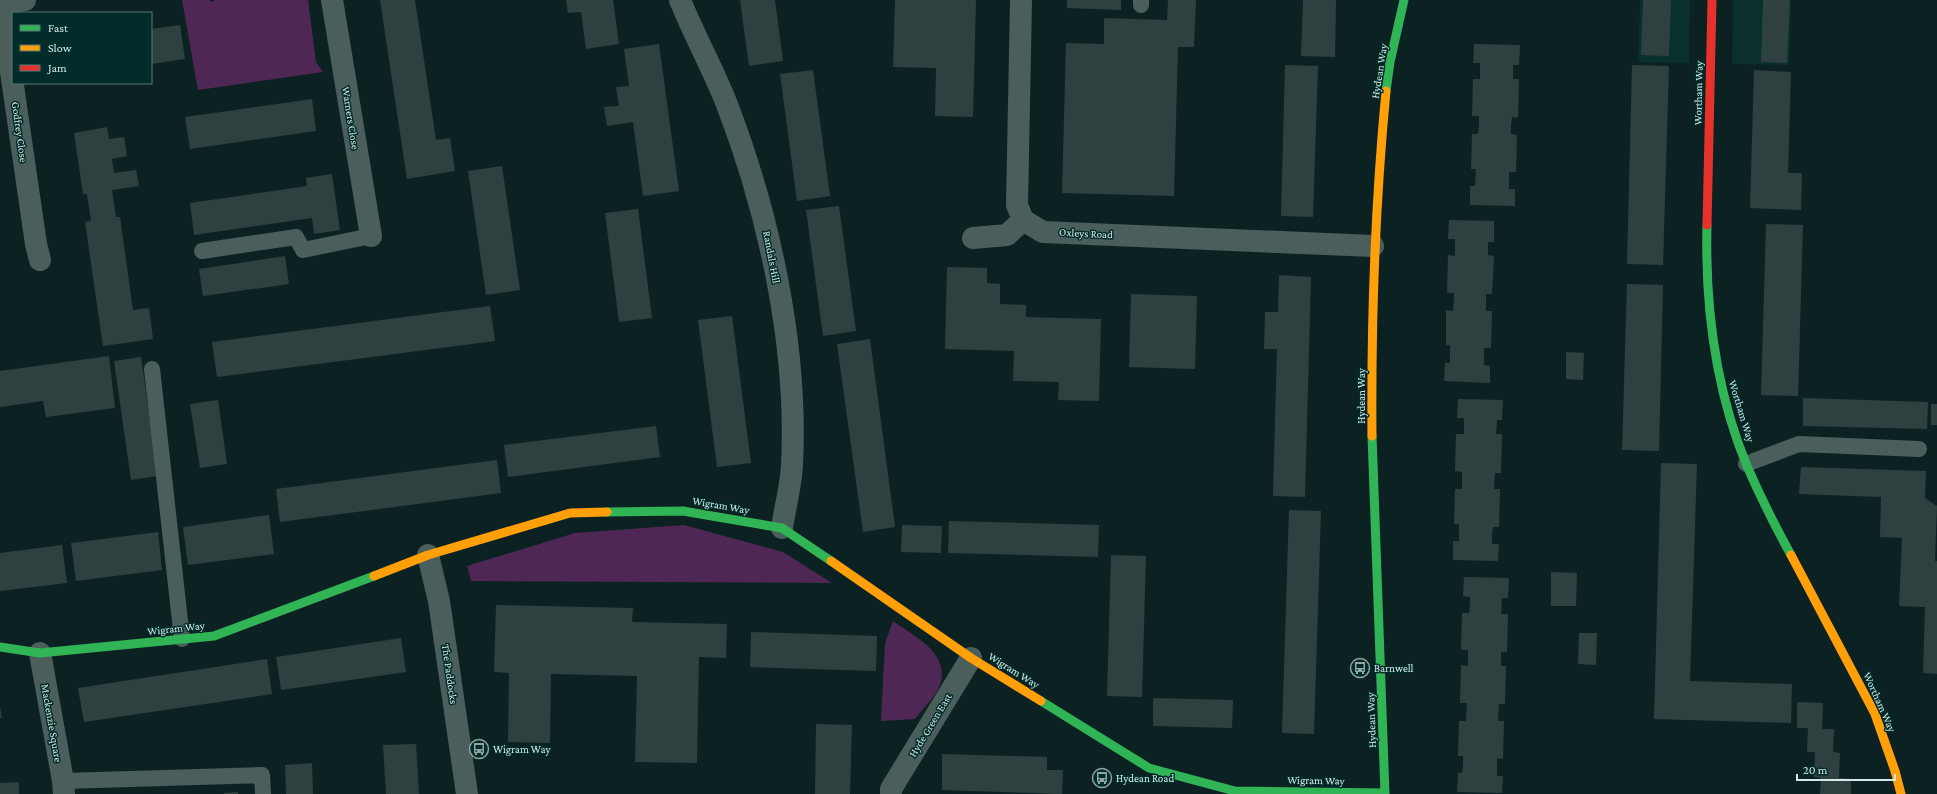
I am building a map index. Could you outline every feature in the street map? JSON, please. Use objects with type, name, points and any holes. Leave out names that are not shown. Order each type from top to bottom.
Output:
[{"type":"street","points":[[1,3],[26,0]]},
{"type":"street","name":"Warners Close","points":[[332,0],[370,236]]},
{"type":"street","name":"Randals Hill","points":[[680,0],[726,102],[750,171],[766,222],[779,288],[787,349],[791,405],[792,466],[782,528]]},
{"type":"street","points":[[973,238],[1007,235],[1023,220],[1017,205],[1021,0]]},
{"type":"street","name":"Hydean Way","points":[[1385,794],[1372,451],[1373,246],[1388,81],[1404,0]]},
{"type":"street","name":"Wortham Way","points":[[1712,0],[1707,232],[1708,300],[1716,363],[1728,412],[1746,464],[1764,505],[1845,654],[1875,714],[1895,771],[1901,794]]},
{"type":"street","name":"Godfrey Close","points":[[1,3],[12,79]]},
{"type":"street","name":"Godfrey Close","points":[[13,84],[35,237],[40,260]]},
{"type":"street","name":"Oxleys Road","points":[[1023,220],[1044,232],[1373,246]]},
{"type":"street","name":"Wigram Way","points":[[0,647],[40,653],[214,636],[428,555],[570,513],[683,511],[782,528],[971,658],[1149,768],[1235,791],[1385,794]]},
{"type":"street","name":"The Paddocks","points":[[428,555],[439,601],[467,794]]},
{"type":"street","name":"Mackenzie Square","points":[[40,653],[63,788]]},
{"type":"street","name":"Hyde Green East","points":[[891,794],[891,789],[971,658]]},
{"type":"lane","points":[[202,251],[296,237],[303,250],[370,236]]},
{"type":"lane","points":[[152,369],[182,639]]},
{"type":"lane","points":[[1746,464],[1799,444],[1919,449]]},
{"type":"lane","points":[[63,788],[262,775],[263,794]]},
{"type":"shaded area","points":[[182,0],[210,0],[211,2],[216,0],[308,0],[316,62],[323,72],[198,90]]},
{"type":"shaded area","points":[[1640,0],[1690,0],[1689,63],[1638,62]]},
{"type":"shaded area","points":[[1733,0],[1791,0],[1789,65],[1732,64]]},
{"type":"shaded area","points":[[684,525],[783,552],[832,583],[471,581],[467,566],[575,533]]},
{"type":"shaded area","points":[[893,621],[929,648],[941,665],[942,676],[937,691],[915,719],[881,721],[885,643]]},
{"type":"building","points":[[380,0],[415,0],[436,140],[450,138],[455,171],[407,179]]},
{"type":"building","points":[[566,0],[613,0],[619,44],[586,49],[581,12],[568,13]]},
{"type":"building","points":[[740,0],[775,0],[783,61],[749,66]]},
{"type":"building","points":[[895,0],[976,0],[973,117],[935,116],[936,68],[893,67]]},
{"type":"building","points":[[1067,0],[1121,0],[1121,10],[1067,8]]},
{"type":"building","points":[[1168,0],[1196,0],[1194,47],[1178,47],[1174,196],[1062,193],[1066,43],[1104,44],[1104,18],[1167,20]]},
{"type":"building","points":[[1303,0],[1336,0],[1335,57],[1301,56]]},
{"type":"building","points":[[1643,0],[1671,0],[1669,56],[1641,55]]},
{"type":"building","points":[[1763,0],[1790,0],[1787,63],[1761,62]]},
{"type":"building","points":[[180,25],[185,59],[152,64],[152,29]]},
{"type":"building","points":[[659,44],[679,191],[643,196],[633,122],[607,126],[604,107],[619,106],[616,87],[629,86],[624,49]]},
{"type":"building","points":[[1474,44],[1520,45],[1519,65],[1513,65],[1513,79],[1519,79],[1518,118],[1512,117],[1511,125],[1511,134],[1517,135],[1516,172],[1509,172],[1509,189],[1515,189],[1515,206],[1470,205],[1470,186],[1475,186],[1476,169],[1471,169],[1472,134],[1478,134],[1479,124],[1479,116],[1472,116],[1473,79],[1480,79],[1480,63],[1473,63]]},
{"type":"building","points":[[1285,65],[1318,66],[1313,217],[1281,216]]},
{"type":"building","points":[[1632,65],[1669,66],[1663,265],[1627,264]]},
{"type":"building","points":[[813,70],[830,196],[797,201],[780,74]]},
{"type":"building","points":[[1754,70],[1791,72],[1788,173],[1802,173],[1801,210],[1750,208]]},
{"type":"building","points":[[312,99],[316,131],[190,149],[185,117]]},
{"type":"building","points":[[107,127],[109,139],[124,137],[127,156],[112,159],[114,173],[136,170],[139,186],[112,190],[116,217],[120,217],[133,310],[149,308],[153,339],[103,346],[85,222],[91,221],[87,194],[83,194],[74,133]]},
{"type":"building","points":[[502,166],[520,290],[486,295],[468,171]]},
{"type":"building","points":[[332,174],[340,230],[314,234],[312,218],[194,235],[190,203],[307,186],[306,178]]},
{"type":"building","points":[[839,206],[856,331],[823,336],[806,210]]},
{"type":"building","points":[[638,209],[652,318],[619,322],[605,213]]},
{"type":"building","points":[[1449,220],[1494,221],[1494,242],[1488,242],[1488,255],[1494,256],[1492,294],[1486,294],[1486,311],[1492,311],[1491,348],[1484,348],[1484,365],[1490,366],[1490,383],[1444,381],[1445,363],[1450,363],[1450,345],[1446,345],[1446,310],[1453,311],[1454,301],[1454,293],[1447,293],[1448,255],[1455,256],[1455,239],[1448,239]]},
{"type":"building","points":[[1766,224],[1803,225],[1798,396],[1761,395]]},
{"type":"building","points":[[285,256],[289,284],[203,296],[199,269]]},
{"type":"building","points":[[947,267],[987,268],[987,283],[1000,284],[1000,304],[1026,305],[1026,317],[1101,319],[1099,401],[1058,400],[1059,382],[1013,381],[1014,351],[945,349]]},
{"type":"building","points":[[1279,275],[1311,277],[1305,497],[1273,496],[1277,349],[1264,349],[1265,312],[1278,312]]},
{"type":"building","points":[[1627,284],[1663,285],[1659,451],[1622,450]]},
{"type":"building","points":[[1131,294],[1197,296],[1195,369],[1129,367]]},
{"type":"building","points":[[490,306],[495,341],[217,377],[212,342]]},
{"type":"building","points":[[732,316],[751,463],[717,467],[698,320]]},
{"type":"building","points":[[870,339],[895,527],[863,532],[837,344]]},
{"type":"building","points":[[1566,352],[1584,353],[1583,380],[1566,379]]},
{"type":"building","points":[[109,356],[115,408],[46,417],[43,401],[0,407],[0,371]]},
{"type":"building","points":[[141,357],[158,476],[131,480],[114,361]]},
{"type":"building","points":[[1803,398],[1928,402],[1927,429],[1803,426]]},
{"type":"building","points":[[1458,399],[1503,400],[1502,420],[1497,420],[1496,434],[1502,434],[1501,473],[1495,473],[1494,489],[1500,489],[1499,527],[1493,527],[1492,534],[1492,544],[1499,544],[1498,561],[1453,560],[1453,541],[1459,541],[1459,524],[1454,524],[1455,489],[1462,489],[1462,472],[1455,471],[1456,434],[1464,434],[1464,418],[1457,418]]},
{"type":"building","points":[[218,400],[227,464],[200,468],[190,404]]},
{"type":"building","points":[[1931,404],[1937,404],[1937,425],[1931,425]]},
{"type":"building","points":[[656,426],[660,457],[508,477],[504,445]]},
{"type":"building","points":[[497,460],[501,493],[280,522],[276,489]]},
{"type":"building","points":[[1661,463],[1697,464],[1690,681],[1792,684],[1791,723],[1654,719]]},
{"type":"building","points":[[1801,467],[1926,471],[1925,498],[1937,506],[1935,561],[1937,561],[1937,674],[1923,673],[1925,607],[1899,606],[1902,538],[1880,537],[1881,497],[1799,494]]},
{"type":"building","points":[[1289,510],[1321,511],[1314,734],[1282,733]]},
{"type":"building","points":[[269,515],[274,554],[188,565],[183,527]]},
{"type":"building","points":[[949,521],[1099,525],[1098,557],[948,553]]},
{"type":"building","points":[[902,525],[942,526],[941,553],[901,552]]},
{"type":"building","points":[[158,532],[162,570],[76,581],[71,543]]},
{"type":"building","points":[[62,545],[67,583],[0,591],[0,553]]},
{"type":"building","points":[[1111,555],[1146,556],[1142,697],[1107,696]]},
{"type":"building","points":[[1551,572],[1577,573],[1576,606],[1551,606]]},
{"type":"building","points":[[1464,577],[1509,578],[1508,598],[1502,598],[1501,614],[1508,614],[1507,652],[1501,652],[1501,666],[1506,666],[1505,704],[1499,704],[1498,721],[1504,721],[1503,759],[1497,758],[1497,776],[1503,776],[1502,793],[1457,792],[1458,773],[1462,773],[1463,765],[1463,756],[1458,756],[1459,721],[1466,721],[1467,703],[1460,703],[1461,665],[1468,666],[1468,650],[1461,650],[1462,613],[1469,613],[1470,604],[1470,597],[1463,596]]},
{"type":"building","points":[[496,605],[633,608],[632,622],[727,624],[726,658],[699,657],[697,763],[635,762],[637,676],[551,674],[550,743],[508,742],[509,673],[494,672]]},
{"type":"building","points":[[751,632],[877,636],[876,671],[750,667]]},
{"type":"building","points":[[1579,633],[1597,633],[1596,665],[1578,664]]},
{"type":"building","points":[[401,638],[406,672],[281,690],[276,657]]},
{"type":"building","points":[[267,659],[272,694],[84,722],[78,688]]},
{"type":"building","points":[[1153,698],[1233,700],[1232,728],[1153,726]]},
{"type":"building","points":[[1797,702],[1823,703],[1822,729],[1834,729],[1833,752],[1840,753],[1839,778],[1851,779],[1851,794],[1820,794],[1821,778],[1814,777],[1815,752],[1807,752],[1808,728],[1797,728]]},
{"type":"building","points":[[0,707],[2,718],[0,718]]},
{"type":"building","points":[[816,724],[852,725],[850,794],[815,794]]},
{"type":"building","points":[[416,744],[419,794],[386,794],[383,745]]},
{"type":"building","points":[[942,754],[1047,757],[1047,770],[1063,770],[1062,794],[942,790]]},
{"type":"building","points":[[312,763],[313,794],[286,794],[285,765]]},
{"type":"building","points":[[19,782],[19,794],[0,794],[0,783]]},
{"type":"building","points":[[238,792],[238,794],[224,794],[224,793]]},
{"type":"traffic: fast","points":[[1386,91],[1390,62],[1404,0]]},
{"type":"traffic: fast","points":[[1707,225],[1710,317],[1714,347],[1727,407],[1747,466],[1791,555]]},
{"type":"traffic: fast","points":[[1372,436],[1385,794]]},
{"type":"traffic: fast","points":[[607,512],[683,511],[782,528],[831,561]]},
{"type":"traffic: fast","points":[[0,647],[40,653],[214,636],[374,576]]},
{"type":"traffic: fast","points":[[1041,701],[1149,768],[1235,791],[1385,793]]},
{"type":"traffic: slow","points":[[1372,436],[1374,264],[1386,91]]},
{"type":"traffic: slow","points":[[374,576],[428,555],[570,513],[607,512]]},
{"type":"traffic: slow","points":[[1791,555],[1875,714],[1895,771],[1901,794]]},
{"type":"traffic: slow","points":[[831,561],[971,658],[1041,701]]},
{"type":"traffic: jam","points":[[1707,225],[1712,0]]},
{"type":"place","name":"Barnwell","points":[[1360,668]]},
{"type":"place","name":"Wigram Way","points":[[479,749]]},
{"type":"place","name":"Hydean Road","points":[[1102,778]]}]
